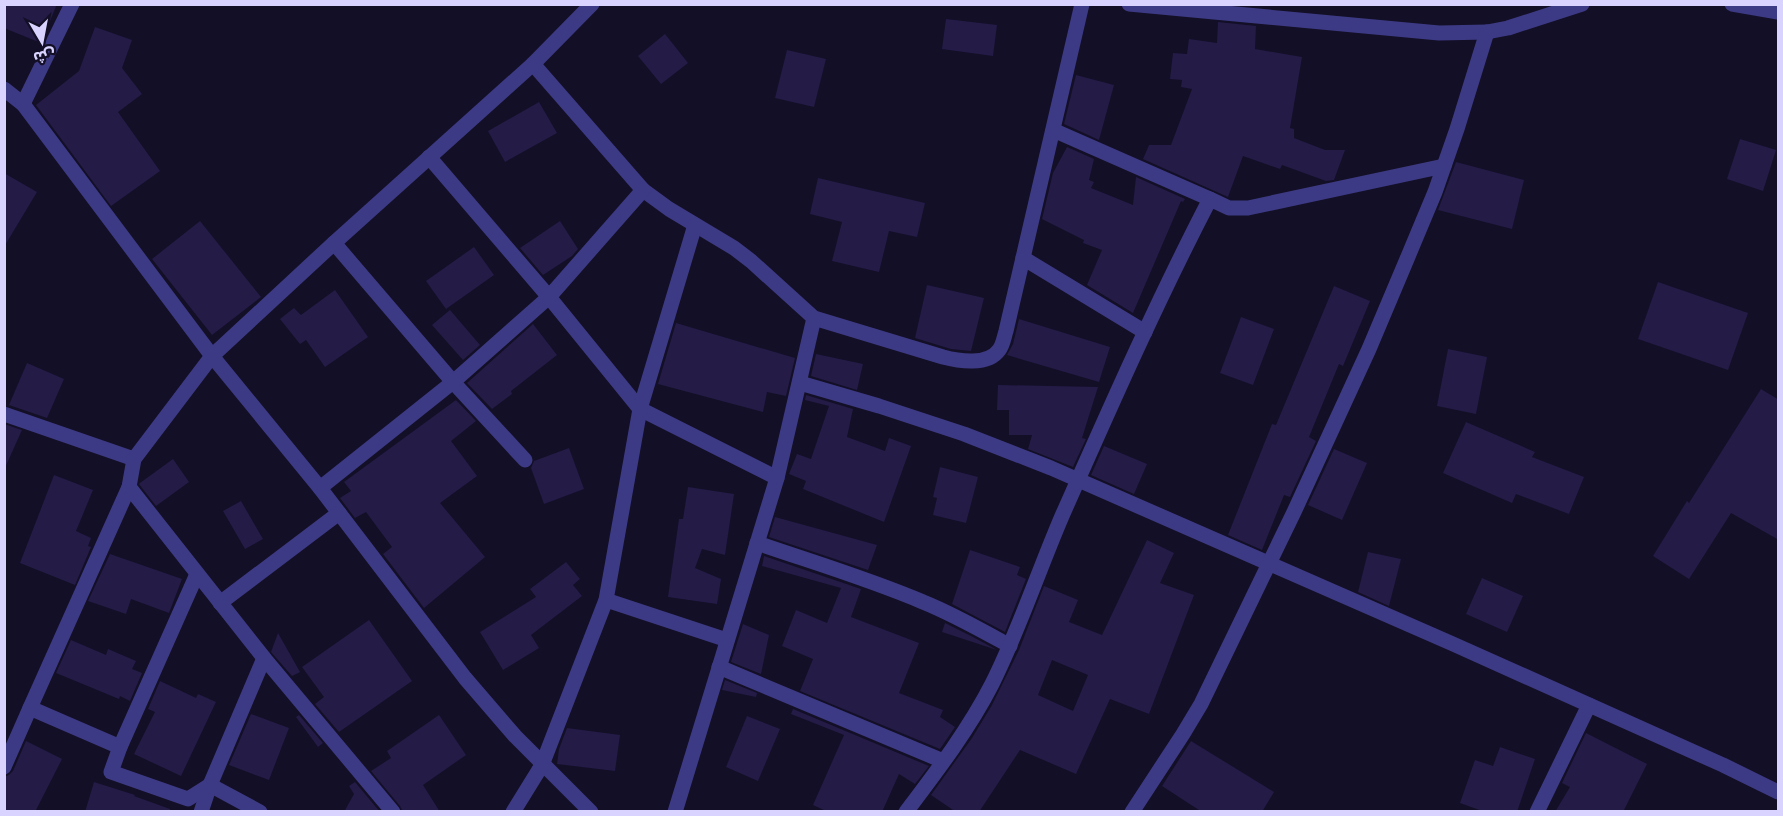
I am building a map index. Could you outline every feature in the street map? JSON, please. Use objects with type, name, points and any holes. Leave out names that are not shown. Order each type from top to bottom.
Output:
[{"type":"street","points":[[23,104],[72,4]]},
{"type":"street","points":[[4,767],[129,487],[134,459],[212,356],[533,64],[592,4]]},
{"type":"street","points":[[533,64],[643,190],[663,206],[734,248],[814,318],[955,360],[974,361],[987,358],[999,351],[1002,343],[1082,4]]},
{"type":"street","points":[[1129,4],[1438,33],[1487,32],[1508,28],[1582,4]]},
{"type":"street","points":[[1732,4],[1779,12]]},
{"type":"street","points":[[1132,812],[1201,704],[1369,350],[1436,192],[1487,32]]},
{"type":"street","points":[[4,89],[23,104],[212,356],[320,488],[465,678],[507,728],[591,812]]},
{"type":"street","points":[[1053,130],[1229,208],[1248,208],[1444,166]]},
{"type":"street","points":[[429,157],[549,297],[640,409],[777,478]]},
{"type":"street","points":[[320,488],[453,382],[549,297],[643,190]]},
{"type":"street","points":[[906,812],[943,761],[991,685],[1010,645],[1040,568],[1145,332],[1183,250],[1210,200]]},
{"type":"street","points":[[513,812],[542,765],[606,600],[640,409],[694,225]]},
{"type":"street","points":[[334,243],[453,382],[525,459]]},
{"type":"street","points":[[1023,258],[1145,332]]},
{"type":"street","points":[[675,812],[777,478],[814,318]]},
{"type":"street","points":[[800,383],[964,434],[1052,468],[1589,705],[1779,792]]},
{"type":"street","points":[[4,414],[134,459]]},
{"type":"street","points":[[129,487],[264,658],[393,812]]},
{"type":"street","points":[[220,603],[339,513]]},
{"type":"street","points":[[757,543],[924,602],[1010,645]]},
{"type":"street","points":[[197,574],[111,772],[188,799],[210,785]]},
{"type":"street","points":[[606,600],[727,640]]},
{"type":"street","points":[[201,812],[210,785],[264,658]]},
{"type":"street","points":[[719,667],[943,761]]},
{"type":"street","points":[[1537,812],[1589,705]]},
{"type":"street","points":[[30,708],[120,747]]},
{"type":"street","points":[[210,785],[260,812]]},
{"type":"building","points":[[4,4],[57,4],[41,43],[4,28]]},
{"type":"building","points":[[946,19],[997,25],[993,56],[942,49]]},
{"type":"building","points":[[1218,22],[1256,26],[1255,49],[1302,57],[1290,128],[1294,129],[1294,138],[1325,150],[1345,150],[1334,180],[1326,181],[1282,165],[1280,169],[1243,156],[1228,197],[1143,159],[1149,145],[1171,145],[1192,89],[1181,87],[1182,80],[1170,79],[1173,53],[1187,54],[1189,39],[1217,43]]},
{"type":"building","points":[[95,27],[132,40],[122,68],[142,94],[118,112],[160,171],[111,206],[36,105],[79,71]]},
{"type":"building","points":[[665,34],[688,63],[661,84],[638,56]]},
{"type":"building","points":[[787,50],[826,59],[814,107],[775,98]]},
{"type":"building","points":[[1076,75],[1114,85],[1099,140],[1064,124]]},
{"type":"building","points":[[539,102],[557,133],[505,162],[488,131]]},
{"type":"building","points":[[1740,139],[1776,150],[1763,191],[1727,179]]},
{"type":"building","points":[[1067,147],[1094,159],[1089,180],[1094,182],[1091,188],[1133,205],[1136,177],[1185,199],[1181,201],[1133,313],[1087,285],[1102,250],[1083,243],[1084,240],[1042,219],[1053,173]]},
{"type":"building","points":[[1456,162],[1524,180],[1512,229],[1438,210]]},
{"type":"building","points":[[4,173],[37,192],[4,247]]},
{"type":"building","points":[[818,178],[925,203],[917,237],[889,231],[879,272],[832,261],[842,222],[810,214]]},
{"type":"building","points":[[200,221],[261,297],[212,335],[152,259]]},
{"type":"building","points":[[560,221],[578,249],[572,256],[543,275],[520,248]]},
{"type":"building","points":[[474,247],[494,275],[446,309],[426,281]]},
{"type":"building","points":[[1658,282],[1748,313],[1728,370],[1638,339]]},
{"type":"building","points":[[927,285],[984,298],[971,351],[951,349],[915,338]]},
{"type":"building","points":[[1334,286],[1370,301],[1343,366],[1339,364],[1309,437],[1316,441],[1290,497],[1284,495],[1262,550],[1228,535],[1272,424],[1276,425]]},
{"type":"building","points":[[335,290],[368,337],[325,367],[306,340],[300,344],[280,319],[294,308],[301,315]]},
{"type":"building","points":[[450,310],[480,345],[463,360],[432,325]]},
{"type":"building","points":[[1241,317],[1274,329],[1253,385],[1220,373]]},
{"type":"building","points":[[1019,319],[1110,347],[1099,382],[1007,355],[1013,344]]},
{"type":"building","points":[[676,323],[795,358],[786,396],[767,392],[763,412],[658,384]]},
{"type":"building","points":[[533,324],[557,355],[492,409],[467,383]]},
{"type":"building","points":[[1448,349],[1487,357],[1476,414],[1437,406]]},
{"type":"building","points":[[816,354],[863,364],[857,390],[811,376]]},
{"type":"building","points":[[27,363],[64,379],[47,418],[9,405]]},
{"type":"building","points":[[998,385],[1098,387],[1082,438],[1086,439],[1073,467],[1028,449],[1032,435],[1009,435],[1009,410],[997,410]]},
{"type":"building","points":[[1761,389],[1779,400],[1779,540],[1731,513],[1689,579],[1653,556]]},
{"type":"building","points":[[806,395],[853,409],[847,437],[885,451],[889,438],[911,446],[884,522],[803,489],[806,481],[789,474],[797,454],[811,459],[829,406],[805,400]]},
{"type":"building","points":[[456,400],[476,421],[451,441],[477,476],[440,503],[485,557],[424,608],[383,554],[392,547],[366,512],[355,518],[340,498],[351,491],[344,482]]},
{"type":"building","points":[[1466,422],[1535,452],[1532,457],[1584,477],[1569,514],[1516,494],[1512,503],[1443,473]]},
{"type":"building","points":[[4,424],[22,430],[4,470]]},
{"type":"building","points":[[1104,446],[1147,464],[1134,494],[1091,475]]},
{"type":"building","points":[[569,448],[584,489],[544,504],[531,468],[534,461]]},
{"type":"building","points":[[1334,449],[1367,463],[1342,520],[1308,505]]},
{"type":"building","points":[[173,459],[189,482],[156,506],[139,484]]},
{"type":"building","points":[[940,467],[978,477],[966,523],[933,515],[937,498],[933,497]]},
{"type":"building","points":[[54,475],[93,490],[76,531],[91,538],[88,546],[91,547],[75,585],[20,563]]},
{"type":"building","points":[[688,487],[734,494],[725,555],[702,549],[695,568],[721,579],[717,604],[668,597],[679,519],[683,519]]},
{"type":"building","points":[[241,501],[263,539],[245,549],[223,511]]},
{"type":"building","points":[[775,517],[877,545],[868,570],[769,537]]},
{"type":"building","points":[[1147,540],[1174,553],[1160,583],[1194,595],[1149,714],[1110,699],[1076,774],[1020,750],[979,812],[956,812],[931,795],[972,738],[992,705],[1019,650],[1044,586],[1078,600],[1069,622],[1102,635]],"holes":[[[1052,660],[1088,675],[1073,711],[1038,695]]]},
{"type":"building","points":[[970,550],[1020,567],[1017,575],[1026,579],[1005,632],[952,604]]},
{"type":"building","points":[[1368,552],[1401,559],[1389,606],[1358,592]]},
{"type":"building","points":[[110,554],[182,579],[169,613],[131,599],[126,614],[88,601]]},
{"type":"building","points":[[764,556],[861,589],[851,617],[919,643],[899,693],[943,710],[940,717],[955,727],[940,749],[800,691],[813,659],[782,646],[796,610],[827,623],[841,588],[762,566]]},
{"type":"building","points":[[566,562],[580,579],[573,585],[582,596],[531,635],[539,648],[503,670],[480,632],[536,597],[530,589]]},
{"type":"building","points":[[1482,578],[1523,596],[1507,632],[1466,614]]},
{"type":"building","points":[[369,620],[412,681],[339,732],[315,704],[324,697],[302,667]]},
{"type":"building","points":[[945,623],[973,637],[997,650],[942,632]]},
{"type":"building","points":[[743,624],[769,635],[761,674],[731,662]]},
{"type":"building","points":[[278,633],[300,672],[292,676],[271,652]]},
{"type":"building","points":[[71,640],[106,655],[108,649],[136,661],[132,669],[142,673],[130,701],[120,696],[119,699],[56,673]]},
{"type":"building","points":[[725,680],[757,693],[756,697],[722,690]]},
{"type":"building","points":[[160,681],[196,698],[198,694],[216,702],[181,776],[134,754],[155,712],[148,709]]},
{"type":"building","points":[[793,709],[929,766],[915,784],[899,774],[882,812],[828,812],[813,805],[844,735],[791,714]]},
{"type":"building","points":[[251,714],[289,728],[269,780],[229,765]]},
{"type":"building","points":[[299,715],[323,743],[318,747],[296,717]]},
{"type":"building","points":[[439,715],[466,755],[423,785],[440,812],[403,812],[371,771],[391,758],[387,751]]},
{"type":"building","points":[[747,716],[780,729],[758,781],[726,767]]},
{"type":"building","points":[[567,728],[620,735],[615,771],[557,764],[559,749]]},
{"type":"building","points":[[1586,733],[1647,764],[1623,812],[1555,812],[1570,787],[1562,783]]},
{"type":"building","points":[[26,741],[62,759],[35,812],[4,812],[4,777],[13,771]]},
{"type":"building","points":[[1191,741],[1274,792],[1262,812],[1202,812],[1162,786]]},
{"type":"building","points":[[1500,747],[1535,759],[1517,812],[1485,812],[1460,803],[1475,760],[1493,766]]},
{"type":"building","points":[[94,782],[135,795],[170,809],[170,812],[85,812]]},
{"type":"building","points":[[355,782],[380,812],[344,812],[354,794],[349,786]]}]
